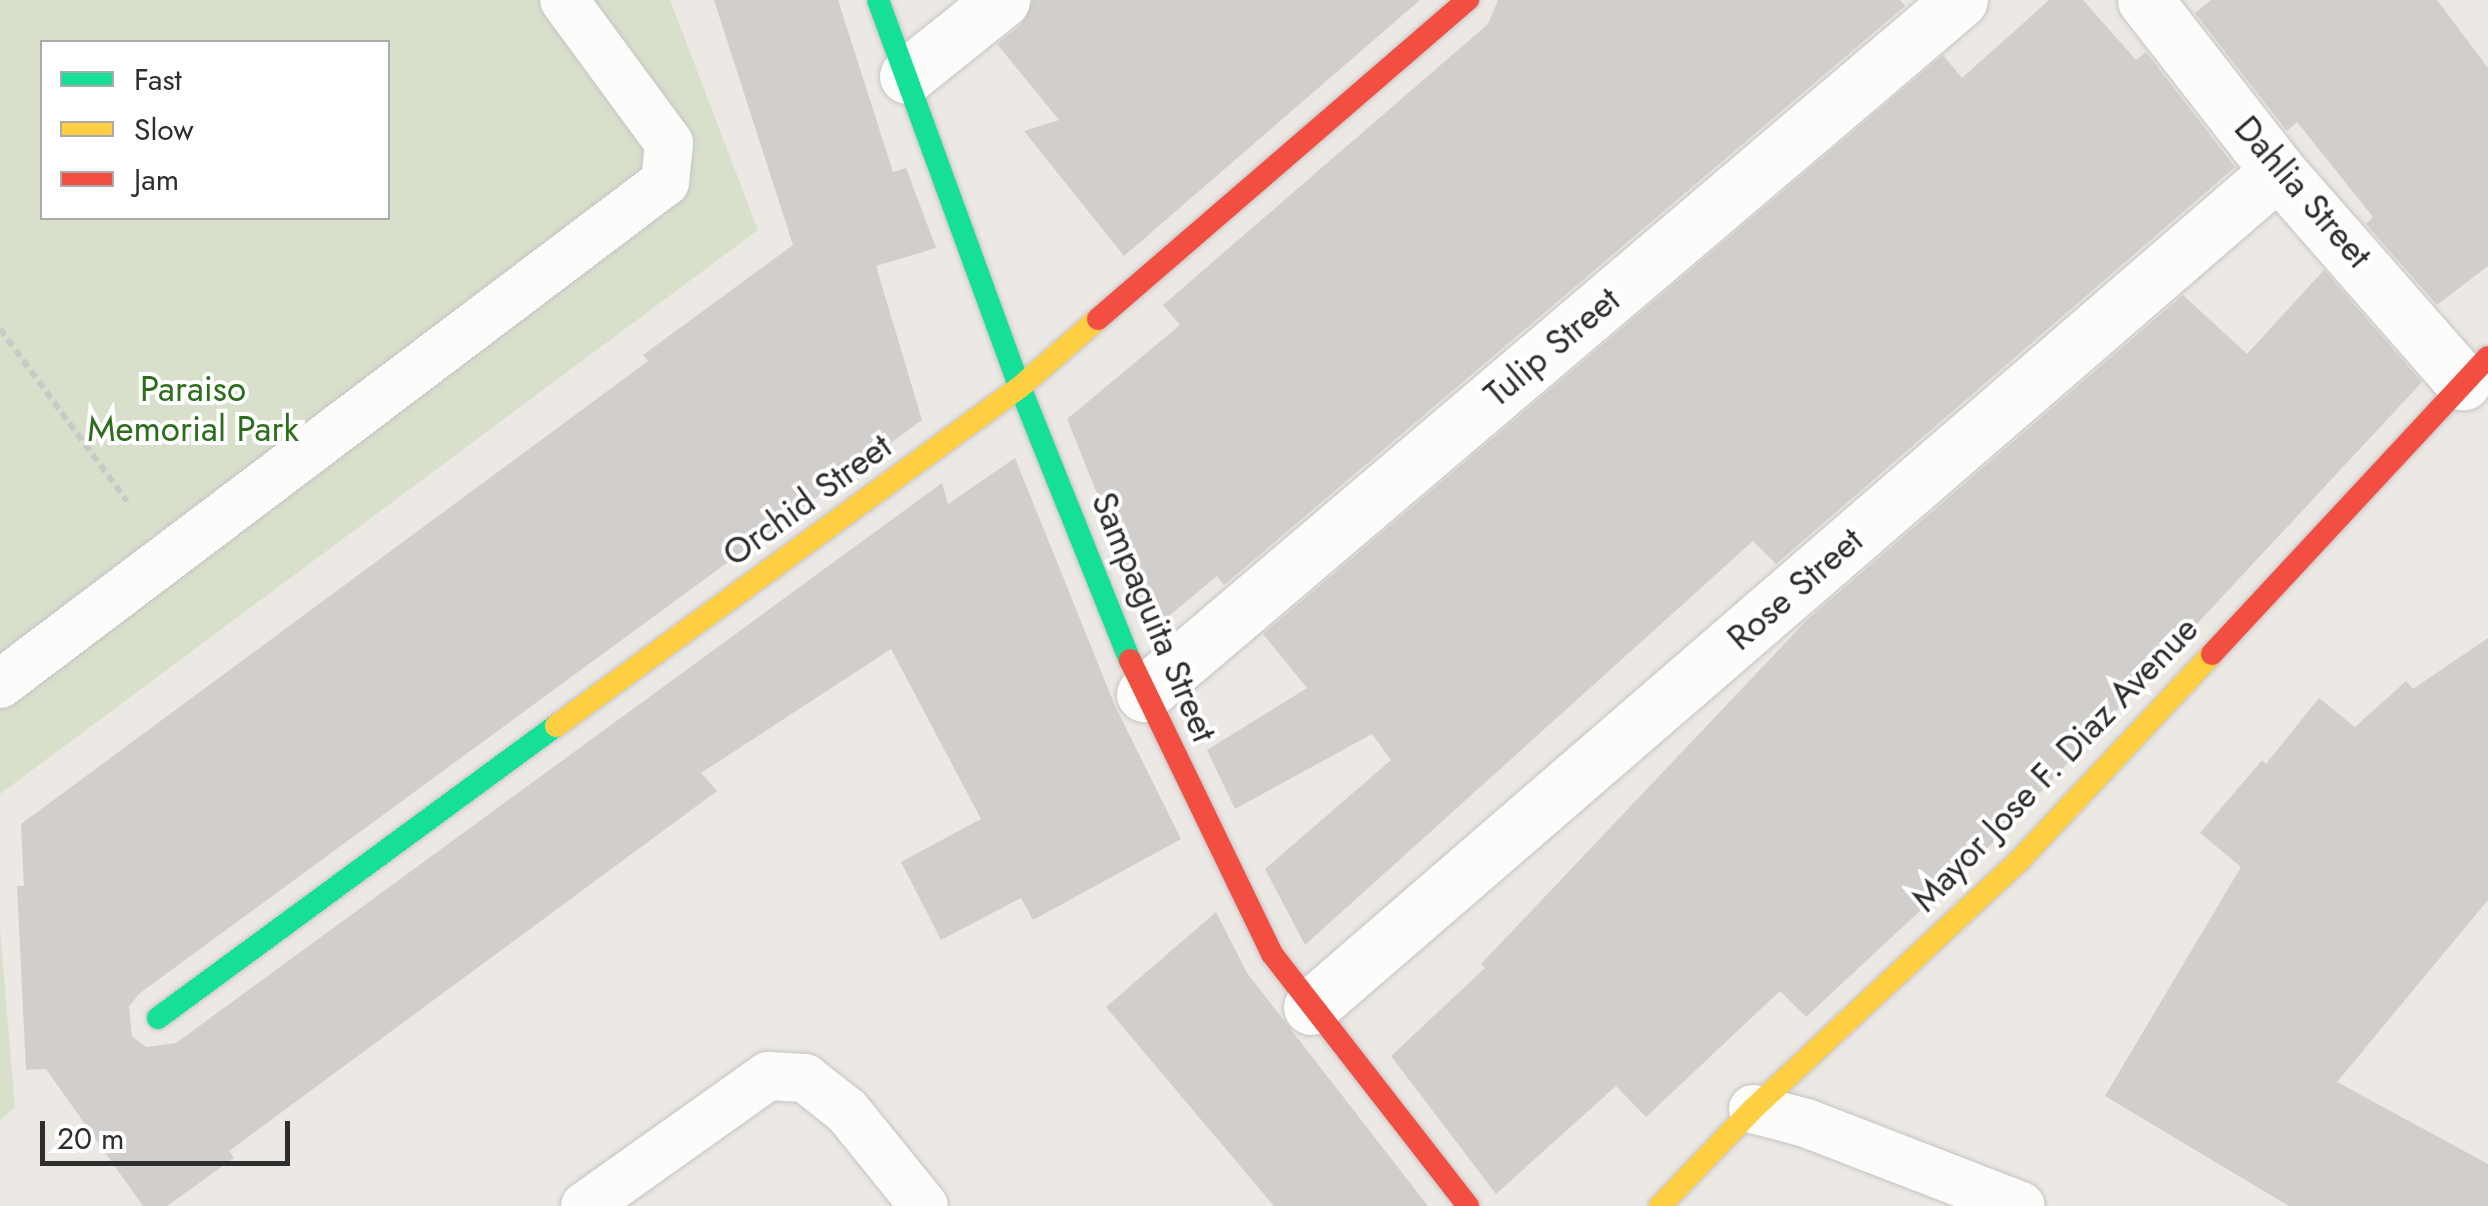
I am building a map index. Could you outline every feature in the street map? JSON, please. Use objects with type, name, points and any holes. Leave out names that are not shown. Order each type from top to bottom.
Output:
[{"type":"street","name":"Sampaguita Street","points":[[878,0],[1020,387],[1144,694],[1272,954],[1468,1206]]},
{"type":"street","points":[[906,76],[1002,0]]},
{"type":"street","name":"Orchid Street","points":[[158,1018],[1020,387],[1468,0]]},
{"type":"street","name":"Tulip Street","points":[[1144,694],[1960,0]]},
{"type":"street","name":"Dahlia Street","points":[[2146,0],[2278,170],[2476,369]]},
{"type":"street","name":"Rose Street","points":[[1311,1006],[2278,170]]},
{"type":"street","name":"Mayor Jose F. Diaz Avenue","points":[[1660,1206],[1754,1109],[2019,861],[2476,369]]},
{"type":"lane","points":[[0,684],[166,554],[664,182],[669,143],[564,0]]},
{"type":"lane","points":[[586,1206],[768,1076],[805,1078],[847,1111],[924,1206]]},
{"type":"lane","points":[[1754,1109],[2022,1206]]},
{"type":"path","points":[[0,329],[166,554]]},
{"type":"green space","name":"Paraiso Memorial Park","points":[[0,0],[670,0],[758,230],[0,794]]},
{"type":"green space","points":[[0,929],[15,1108],[0,1120]]},
{"type":"building","points":[[714,0],[838,0],[893,172],[906,168],[936,248],[876,266],[922,420],[140,993],[129,1006],[132,1036],[146,1047],[176,1043],[942,483],[948,504],[1015,458],[1115,706],[1181,839],[1033,920],[1021,898],[941,940],[901,862],[981,819],[891,649],[701,773],[717,791],[229,1151],[234,1158],[167,1206],[143,1206],[46,1069],[26,1070],[17,886],[24,886],[21,824],[648,361],[643,355],[793,245]]},
{"type":"building","points":[[1032,0],[1420,0],[1124,256],[1024,131],[1059,120],[997,44],[1022,24]]},
{"type":"building","points":[[1498,0],[1900,0],[1905,6],[1224,585],[1217,576],[1152,630],[1067,419],[1180,325],[1163,305],[1488,24]]},
{"type":"building","points":[[2049,0],[2083,0],[2136,60],[2146,52],[2235,167],[1776,564],[1753,541],[1305,945],[1265,869],[1391,760],[1372,734],[1235,809],[1207,750],[1307,688],[1263,634],[1943,55],[1962,78]]},
{"type":"building","points":[[2211,0],[2437,0],[2488,68],[2488,266],[2437,305],[2366,224],[2373,217],[2297,122],[2287,131],[2195,13]]},
{"type":"building","points":[[2324,270],[2422,382],[1997,839],[1806,1017],[1780,991],[1646,1117],[1616,1086],[1496,1194],[1391,1056],[1485,968],[1481,964],[1808,619],[2183,295],[2247,354]]},
{"type":"building","points":[[2488,638],[2488,900],[2337,1082],[2488,1164],[2488,1206],[2289,1206],[2105,1096],[2241,867],[2200,833],[2262,760],[2266,764],[2319,698],[2355,727],[2406,681],[2413,689]]},
{"type":"building","points":[[1216,912],[1247,973],[1428,1206],[1274,1206],[1106,1007]]},
{"type":"traffic: fast","points":[[878,0],[1020,387],[1130,660]]},
{"type":"traffic: fast","points":[[158,1018],[556,726]]},
{"type":"traffic: slow","points":[[556,726],[1020,387],[1098,319]]},
{"type":"traffic: slow","points":[[1660,1206],[1753,1109],[2019,861],[2212,654]]},
{"type":"traffic: jam","points":[[1098,319],[1468,0]]},
{"type":"traffic: jam","points":[[2212,654],[2488,357]]},
{"type":"traffic: jam","points":[[1130,660],[1272,954],[1468,1206]]}]
